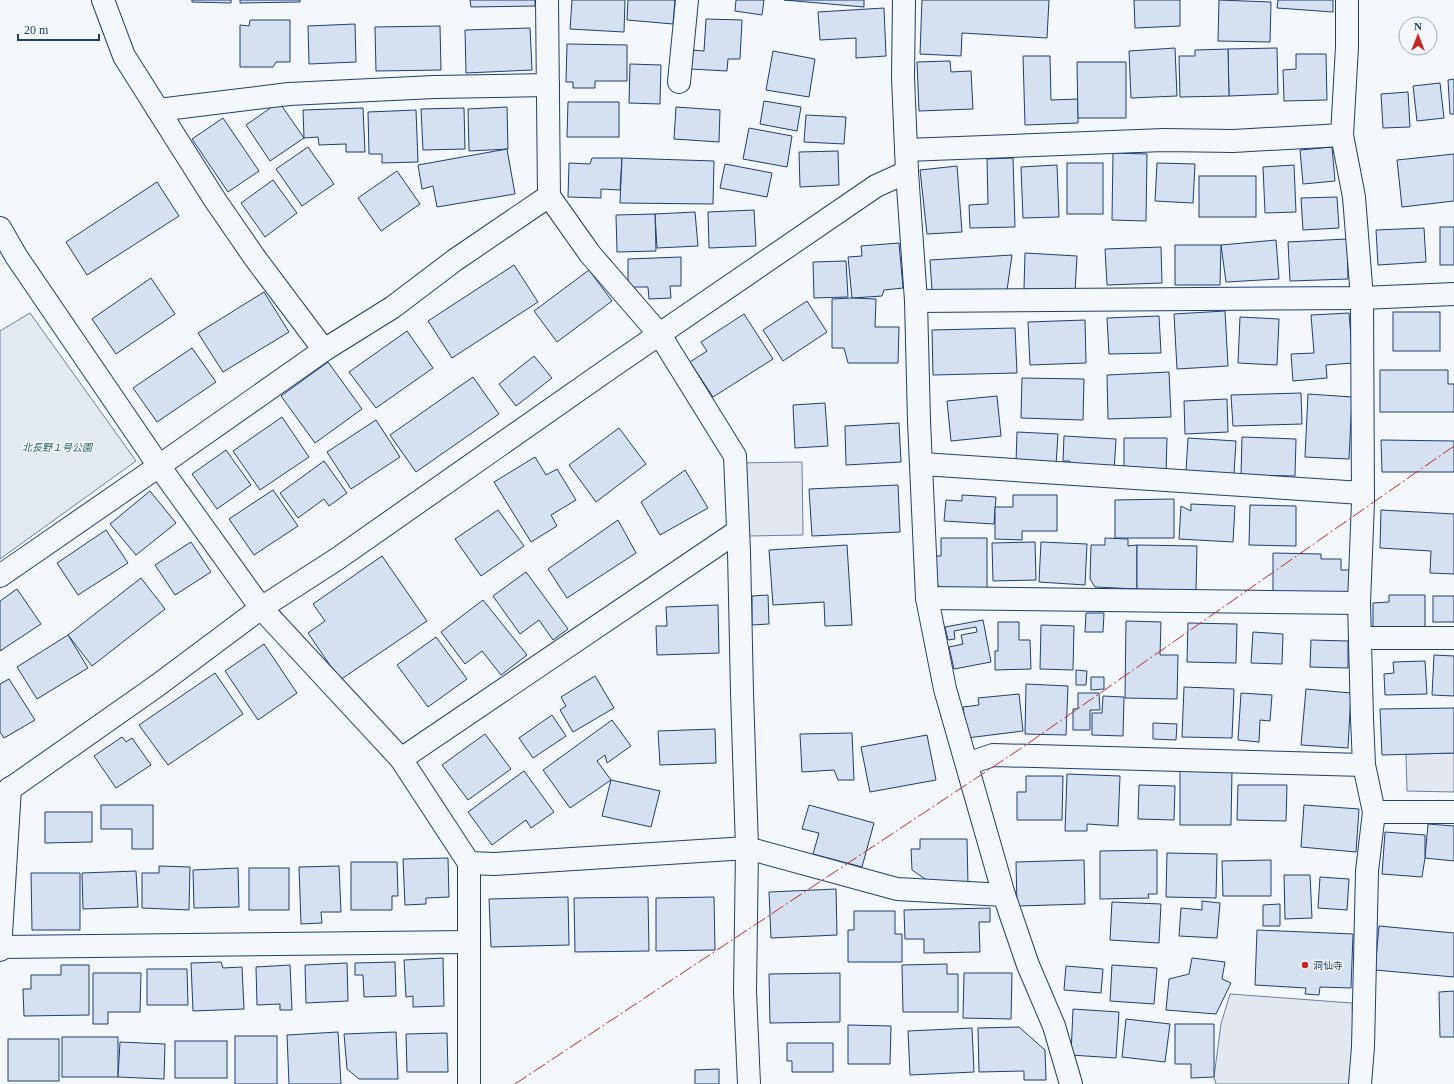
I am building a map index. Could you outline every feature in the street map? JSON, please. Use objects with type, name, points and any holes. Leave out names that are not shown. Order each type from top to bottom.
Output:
[{"type":"street","points":[[103,0],[124,56],[158,110],[215,200],[255,258],[324,350]]},
{"type":"street","points":[[547,0],[550,196],[590,254],[660,335],[735,456],[747,848],[745,992],[749,1084]]},
{"type":"street","points":[[679,82],[687,0]]},
{"type":"street","points":[[904,0],[903,78],[907,172],[916,301],[919,422],[927,598],[945,689],[1004,895],[1028,965],[1054,1026],[1071,1084]]},
{"type":"street","points":[[1347,0],[1347,47],[1342,135],[1354,197],[1362,298],[1362,556],[1359,603],[1364,765],[1374,812],[1367,871],[1363,1047],[1360,1084]]},
{"type":"street","points":[[158,110],[289,94],[434,87],[548,85]]},
{"type":"street","points":[[906,150],[1164,140],[1233,141],[1342,135]]},
{"type":"street","points":[[468,942],[0,949],[5,792],[158,685],[261,608],[356,546],[876,186],[907,172]]},
{"type":"street","points":[[0,576],[324,350],[393,307],[455,260],[550,196]]},
{"type":"street","points":[[0,228],[16,256],[159,466],[261,608],[401,759],[469,862],[469,1084]]},
{"type":"street","points":[[916,301],[1362,298],[1454,294]]},
{"type":"street","points":[[922,464],[1362,493]]},
{"type":"street","points":[[401,759],[738,531]]},
{"type":"street","points":[[927,598],[1359,603]]},
{"type":"street","points":[[1361,638],[1454,638]]},
{"type":"street","points":[[967,764],[993,755],[1364,765]]},
{"type":"street","points":[[1374,812],[1454,812]]},
{"type":"street","points":[[469,862],[494,864],[747,848],[897,889],[1004,895]]},
{"type":"green space","name":"北長野１号公園","points":[[30,313],[136,461],[0,559],[0,331]]},
{"type":"shaded area","points":[[802,462],[803,535],[749,536],[736,463]]},
{"type":"shaded area","points":[[1454,753],[1454,792],[1407,791],[1406,754]]},
{"type":"shaded area","points":[[1230,994],[1352,1003],[1355,1084],[1216,1084],[1214,1077],[1221,1024]]},
{"type":"building","points":[[192,0],[231,0],[231,3],[192,2]]},
{"type":"building","points":[[240,0],[300,0],[300,2],[240,3]]},
{"type":"building","points":[[470,0],[535,0],[535,6],[471,7]]},
{"type":"building","points":[[572,0],[625,0],[624,32],[570,29]]},
{"type":"building","points":[[628,0],[675,0],[673,24],[627,20]]},
{"type":"building","points":[[736,0],[764,0],[762,15],[735,11]]},
{"type":"building","points":[[784,0],[864,0],[864,7]]},
{"type":"building","points":[[922,0],[1049,0],[1047,38],[962,33],[961,56],[920,54]]},
{"type":"building","points":[[1134,0],[1180,0],[1180,26],[1135,28]]},
{"type":"building","points":[[1219,0],[1271,2],[1270,42],[1218,41]]},
{"type":"building","points":[[1278,0],[1333,0],[1333,12],[1277,8]]},
{"type":"building","points":[[884,8],[886,56],[856,58],[856,38],[820,40],[818,12]]},
{"type":"building","points":[[706,19],[742,20],[740,59],[728,59],[727,71],[690,69],[691,50],[704,51]]},
{"type":"building","points":[[250,20],[290,20],[290,62],[276,62],[273,67],[240,67],[240,25],[249,26]]},
{"type":"building","points":[[355,24],[356,62],[309,64],[308,26]]},
{"type":"building","points":[[440,26],[441,70],[376,71],[375,27]]},
{"type":"building","points":[[530,28],[532,70],[466,73],[465,30]]},
{"type":"building","points":[[567,44],[627,45],[627,81],[595,81],[595,88],[573,88],[573,82],[566,82]]},
{"type":"building","points":[[1175,48],[1177,96],[1131,98],[1129,51]]},
{"type":"building","points":[[1277,48],[1278,94],[1229,96],[1228,49]]},
{"type":"building","points":[[1228,49],[1229,96],[1180,97],[1179,56],[1195,56],[1195,50]]},
{"type":"building","points":[[773,51],[815,59],[809,97],[766,90]]},
{"type":"building","points":[[1296,54],[1326,54],[1327,100],[1284,101],[1283,70],[1296,69]]},
{"type":"building","points":[[1023,56],[1050,56],[1051,100],[1078,99],[1078,123],[1025,125]]},
{"type":"building","points":[[950,61],[951,72],[971,71],[973,109],[919,111],[917,62]]},
{"type":"building","points":[[1077,62],[1126,62],[1126,118],[1078,118]]},
{"type":"building","points":[[630,64],[661,65],[660,104],[629,103]]},
{"type":"building","points":[[1454,79],[1454,114],[1450,114],[1448,80]]},
{"type":"building","points":[[1440,83],[1444,118],[1417,121],[1413,86]]},
{"type":"building","points":[[1408,92],[1410,127],[1383,128],[1381,94]]},
{"type":"building","points":[[764,101],[801,107],[797,131],[760,124]]},
{"type":"building","points":[[279,102],[304,138],[270,161],[246,125]]},
{"type":"building","points":[[568,102],[619,102],[619,137],[567,137]]},
{"type":"building","points":[[507,107],[508,149],[469,151],[468,109]]},
{"type":"building","points":[[676,107],[720,110],[719,142],[674,139]]},
{"type":"building","points":[[363,108],[365,152],[346,152],[346,144],[319,145],[318,137],[304,138],[303,110]]},
{"type":"building","points":[[464,108],[465,149],[423,150],[421,109]]},
{"type":"building","points":[[416,110],[418,162],[382,163],[382,154],[369,154],[368,112]]},
{"type":"building","points":[[806,115],[846,117],[844,144],[804,142]]},
{"type":"building","points":[[223,118],[259,171],[228,192],[192,139]]},
{"type":"building","points":[[749,128],[792,136],[787,167],[743,159]]},
{"type":"building","points":[[308,147],[334,184],[302,206],[276,169]]},
{"type":"building","points":[[1332,147],[1335,181],[1303,184],[1300,150]]},
{"type":"building","points":[[507,149],[515,194],[437,207],[433,186],[422,189],[418,165]]},
{"type":"building","points":[[838,151],[839,185],[800,187],[799,152]]},
{"type":"building","points":[[1113,153],[1147,154],[1146,221],[1112,220]]},
{"type":"building","points":[[1454,154],[1454,201],[1402,207],[1397,160]]},
{"type":"building","points":[[592,158],[622,158],[620,190],[601,189],[601,198],[568,197],[569,163],[590,164]]},
{"type":"building","points":[[622,158],[714,161],[713,204],[620,203]]},
{"type":"building","points":[[1013,158],[1015,227],[970,228],[969,205],[988,204],[987,159]]},
{"type":"building","points":[[1067,163],[1103,163],[1103,214],[1067,214]]},
{"type":"building","points":[[1157,163],[1195,164],[1193,203],[1155,201]]},
{"type":"building","points":[[725,164],[772,173],[767,197],[720,188]]},
{"type":"building","points":[[1057,165],[1059,217],[1023,218],[1021,167]]},
{"type":"building","points":[[1294,165],[1296,212],[1265,213],[1263,167]]},
{"type":"building","points":[[957,166],[962,232],[927,234],[920,170]]},
{"type":"building","points":[[397,171],[420,204],[381,231],[358,198]]},
{"type":"building","points":[[1199,176],[1256,176],[1256,217],[1199,217]]},
{"type":"building","points":[[273,180],[297,213],[265,237],[241,203]]},
{"type":"building","points":[[157,182],[179,216],[87,275],[66,242]]},
{"type":"building","points":[[1337,197],[1339,228],[1303,230],[1301,198]]},
{"type":"building","points":[[754,210],[756,246],[709,248],[708,212]]},
{"type":"building","points":[[695,212],[698,246],[657,248],[655,214]]},
{"type":"building","points":[[655,214],[656,251],[617,252],[616,215]]},
{"type":"building","points":[[1440,227],[1454,227],[1454,265],[1440,265]]},
{"type":"building","points":[[1424,228],[1426,262],[1378,265],[1376,230]]},
{"type":"building","points":[[1347,239],[1348,279],[1290,281],[1288,242]]},
{"type":"building","points":[[1276,240],[1279,279],[1226,282],[1221,245]]},
{"type":"building","points":[[899,243],[903,288],[884,290],[882,296],[852,298],[848,257],[862,256],[861,246]]},
{"type":"building","points":[[1175,245],[1221,245],[1220,285],[1175,285]]},
{"type":"building","points":[[1161,247],[1162,283],[1107,285],[1105,249]]},
{"type":"building","points":[[1025,253],[1077,256],[1075,292],[1024,289]]},
{"type":"building","points":[[1012,255],[1007,290],[932,291],[930,260]]},
{"type":"building","points":[[681,257],[681,286],[670,286],[671,298],[649,299],[648,287],[628,287],[628,259]]},
{"type":"building","points":[[846,261],[848,297],[814,298],[813,262]]},
{"type":"building","points":[[514,265],[538,302],[452,358],[428,321]]},
{"type":"building","points":[[589,270],[612,301],[557,342],[534,311]]},
{"type":"building","points":[[151,278],[175,314],[116,354],[92,319]]},
{"type":"building","points":[[264,292],[289,332],[223,372],[198,333]]},
{"type":"building","points":[[832,299],[876,299],[875,327],[899,327],[898,363],[848,363],[844,348],[832,348]]},
{"type":"building","points":[[807,301],[827,332],[783,361],[763,330]]},
{"type":"building","points":[[1225,311],[1228,366],[1177,369],[1174,314]]},
{"type":"building","points":[[1393,312],[1440,312],[1440,351],[1393,351]]},
{"type":"building","points":[[1349,313],[1353,363],[1326,365],[1327,378],[1293,381],[1291,354],[1314,353],[1311,315]]},
{"type":"building","points":[[744,314],[773,359],[713,397],[690,362],[707,351],[701,342]]},
{"type":"building","points":[[1159,316],[1161,353],[1109,354],[1107,318]]},
{"type":"building","points":[[1240,317],[1279,319],[1277,365],[1238,363]]},
{"type":"building","points":[[1085,320],[1086,363],[1030,365],[1028,322]]},
{"type":"building","points":[[1015,328],[1017,373],[933,375],[932,330]]},
{"type":"building","points":[[407,331],[433,368],[376,408],[349,372]]},
{"type":"building","points":[[192,348],[216,382],[157,422],[133,388]]},
{"type":"building","points":[[534,356],[552,378],[516,406],[499,384]]},
{"type":"building","points":[[328,362],[362,409],[315,443],[281,396]]},
{"type":"building","points":[[1380,370],[1448,370],[1448,384],[1454,384],[1454,412],[1380,412]]},
{"type":"building","points":[[1169,372],[1171,417],[1108,419],[1107,375]]},
{"type":"building","points":[[473,377],[499,414],[416,472],[390,435]]},
{"type":"building","points":[[1022,378],[1084,379],[1083,420],[1021,418]]},
{"type":"building","points":[[1301,393],[1302,424],[1233,426],[1231,395]]},
{"type":"building","points":[[1308,394],[1352,397],[1349,459],[1305,457]]},
{"type":"building","points":[[997,396],[1001,436],[951,441],[947,401]]},
{"type":"building","points":[[1227,399],[1228,432],[1185,434],[1184,401]]},
{"type":"building","points":[[825,403],[828,446],[795,448],[793,405]]},
{"type":"building","points":[[282,417],[309,457],[260,490],[233,451]]},
{"type":"building","points":[[376,420],[400,457],[351,489],[327,452]]},
{"type":"building","points":[[899,423],[901,462],[846,465],[845,426]]},
{"type":"building","points":[[619,428],[646,464],[596,502],[569,465]]},
{"type":"building","points":[[1017,432],[1058,434],[1056,465],[1016,463]]},
{"type":"building","points":[[1064,436],[1116,439],[1114,471],[1070,470],[1070,461],[1063,461]]},
{"type":"building","points":[[1242,437],[1296,439],[1295,476],[1241,475]]},
{"type":"building","points":[[1124,438],[1167,438],[1166,474],[1124,474]]},
{"type":"building","points":[[1188,438],[1236,441],[1234,474],[1186,471]]},
{"type":"building","points":[[1381,440],[1454,441],[1454,472],[1382,472]]},
{"type":"building","points":[[226,450],[251,485],[217,509],[192,474]]},
{"type":"building","points":[[535,457],[546,475],[557,469],[576,500],[551,515],[557,526],[531,542],[494,482]]},
{"type":"building","points":[[324,461],[347,493],[329,506],[324,499],[298,518],[280,493]]},
{"type":"building","points":[[685,470],[708,508],[660,535],[641,502]]},
{"type":"building","points":[[898,485],[900,532],[812,536],[809,489]]},
{"type":"building","points":[[273,490],[298,526],[254,555],[229,519]]},
{"type":"building","points":[[150,491],[176,523],[136,555],[110,524]]},
{"type":"building","points":[[962,495],[996,497],[994,524],[944,521],[946,500],[962,501]]},
{"type":"building","points":[[1013,495],[1057,495],[1057,531],[1022,531],[1022,540],[995,539],[995,507],[1013,507]]},
{"type":"building","points":[[1174,499],[1174,538],[1115,538],[1115,500]]},
{"type":"building","points":[[1191,504],[1235,506],[1233,542],[1179,539],[1181,506],[1191,511]]},
{"type":"building","points":[[1250,505],[1296,506],[1296,546],[1249,545]]},
{"type":"building","points":[[498,510],[524,546],[481,576],[455,539]]},
{"type":"building","points":[[1381,510],[1454,514],[1454,574],[1430,573],[1431,551],[1380,548]]},
{"type":"building","points":[[618,520],[636,553],[567,598],[548,569]]},
{"type":"building","points":[[106,530],[128,563],[78,595],[57,563]]},
{"type":"building","points":[[941,538],[987,538],[987,588],[942,589],[933,580],[933,556],[941,556]]},
{"type":"building","points":[[1105,538],[1128,539],[1128,546],[1137,545],[1137,589],[1095,587],[1090,579],[1091,545],[1105,545]]},
{"type":"building","points":[[191,542],[211,572],[175,595],[155,565]]},
{"type":"building","points":[[1035,542],[1036,580],[993,581],[992,543]]},
{"type":"building","points":[[1041,542],[1087,544],[1085,585],[1039,582]]},
{"type":"building","points":[[847,545],[852,625],[825,626],[824,602],[773,605],[769,550]]},
{"type":"building","points":[[1137,545],[1197,546],[1196,590],[1137,589]]},
{"type":"building","points":[[1273,553],[1321,554],[1321,559],[1341,559],[1341,570],[1350,570],[1350,595],[1273,595]]},
{"type":"building","points":[[382,556],[427,621],[340,680],[308,633],[325,621],[313,604]]},
{"type":"building","points":[[526,572],[568,629],[553,640],[539,620],[520,634],[493,596]]},
{"type":"building","points":[[141,578],[165,609],[92,666],[68,635]]},
{"type":"building","points":[[17,589],[41,624],[0,651],[0,601]]},
{"type":"building","points":[[768,595],[769,624],[752,625],[752,596]]},
{"type":"building","points":[[1389,595],[1425,595],[1425,630],[1373,630],[1373,603],[1389,602]]},
{"type":"building","points":[[1433,596],[1454,596],[1454,622],[1433,622]]},
{"type":"building","points":[[483,600],[527,655],[501,675],[482,651],[465,664],[441,632]]},
{"type":"building","points":[[718,605],[719,653],[657,655],[656,626],[667,626],[666,607]]},
{"type":"building","points":[[1086,613],[1104,613],[1103,632],[1085,632]]},
{"type":"building","points":[[983,620],[991,662],[954,669],[949,647],[963,644],[961,635],[977,632],[976,627],[954,631],[955,639],[948,640],[945,627]]},
{"type":"building","points":[[1126,621],[1161,622],[1160,655],[1178,655],[1177,699],[1125,698]]},
{"type":"building","points":[[998,622],[1019,622],[1019,640],[1030,640],[1031,669],[995,670],[995,651],[998,651]]},
{"type":"building","points":[[1188,623],[1237,624],[1236,663],[1187,662]]},
{"type":"building","points":[[1041,625],[1074,626],[1073,670],[1040,669]]},
{"type":"building","points":[[1253,632],[1283,634],[1282,664],[1251,663]]},
{"type":"building","points":[[68,635],[88,668],[37,699],[17,667]]},
{"type":"building","points":[[436,637],[467,679],[428,707],[397,665]]},
{"type":"building","points":[[1311,640],[1348,641],[1348,668],[1310,667]]},
{"type":"building","points":[[264,644],[297,693],[258,720],[225,671]]},
{"type":"building","points":[[1434,655],[1454,656],[1454,696],[1432,695]]},
{"type":"building","points":[[1425,661],[1427,694],[1385,695],[1384,674],[1394,673],[1393,662]]},
{"type":"building","points":[[1076,670],[1087,671],[1086,685],[1076,685]]},
{"type":"building","points":[[215,673],[243,714],[168,765],[139,725]]},
{"type":"building","points":[[595,676],[614,708],[573,732],[560,710],[566,706],[561,697]]},
{"type":"building","points":[[1091,677],[1104,677],[1104,689],[1091,690]]},
{"type":"building","points":[[9,679],[35,720],[4,738],[0,732],[0,684]]},
{"type":"building","points":[[1026,684],[1068,686],[1066,735],[1025,734]]},
{"type":"building","points":[[1184,687],[1234,689],[1232,738],[1182,737]]},
{"type":"building","points":[[1306,689],[1351,693],[1348,748],[1301,745]]},
{"type":"building","points":[[1078,693],[1099,693],[1100,710],[1090,710],[1090,730],[1073,730],[1073,709],[1078,709]]},
{"type":"building","points":[[1241,693],[1272,695],[1270,721],[1260,720],[1259,742],[1238,740]]},
{"type":"building","points":[[1019,694],[1023,731],[967,738],[963,707],[979,705],[978,698]]},
{"type":"building","points":[[1103,696],[1124,697],[1123,736],[1092,735],[1092,713],[1102,713]]},
{"type":"building","points":[[1454,708],[1454,753],[1382,755],[1380,709]]},
{"type":"building","points":[[552,715],[566,736],[533,758],[519,738]]},
{"type":"building","points":[[612,720],[631,746],[607,763],[605,755],[597,761],[611,780],[570,808],[543,770]]},
{"type":"building","points":[[1153,723],[1177,724],[1176,740],[1153,739]]},
{"type":"building","points":[[715,729],[716,763],[660,765],[658,731]]},
{"type":"building","points":[[852,733],[854,780],[838,780],[834,770],[802,772],[800,734]]},
{"type":"building","points":[[485,734],[511,769],[468,800],[442,765]]},
{"type":"building","points":[[927,735],[936,780],[870,792],[861,747]]},
{"type":"building","points":[[122,737],[126,742],[132,738],[151,765],[116,788],[94,756]]},
{"type":"building","points":[[1180,769],[1232,770],[1231,825],[1180,825]]},
{"type":"building","points":[[524,771],[554,812],[531,828],[526,820],[492,845],[468,812]]},
{"type":"building","points":[[1067,774],[1120,776],[1118,826],[1087,824],[1087,831],[1065,831]]},
{"type":"building","points":[[1026,776],[1063,776],[1062,820],[1017,820],[1017,792],[1026,792]]},
{"type":"building","points":[[611,780],[660,791],[651,827],[602,816]]},
{"type":"building","points":[[1139,785],[1175,786],[1174,820],[1138,819]]},
{"type":"building","points":[[1238,785],[1287,785],[1286,821],[1237,820]]},
{"type":"building","points":[[101,805],[153,805],[153,849],[132,849],[132,829],[101,829]]},
{"type":"building","points":[[809,805],[874,823],[862,867],[813,854],[819,833],[802,829]]},
{"type":"building","points":[[1304,805],[1359,809],[1356,852],[1301,847]]},
{"type":"building","points":[[45,812],[92,812],[92,842],[45,843]]},
{"type":"building","points":[[1428,824],[1454,826],[1454,861],[1425,858]]},
{"type":"building","points":[[1385,832],[1425,835],[1425,858],[1422,877],[1382,874]]},
{"type":"building","points":[[920,839],[967,839],[968,885],[934,885],[912,870],[911,849],[920,849]]},
{"type":"building","points":[[1157,850],[1157,894],[1148,894],[1149,898],[1100,899],[1100,851]]},
{"type":"building","points":[[1167,853],[1217,854],[1216,898],[1166,897]]},
{"type":"building","points":[[448,858],[449,897],[426,898],[426,904],[405,905],[403,859]]},
{"type":"building","points":[[1084,860],[1085,904],[1017,906],[1016,862]]},
{"type":"building","points":[[1271,860],[1271,896],[1223,896],[1222,861]]},
{"type":"building","points":[[351,862],[397,862],[398,896],[392,896],[392,910],[351,910]]},
{"type":"building","points":[[159,866],[190,867],[189,910],[142,908],[142,873],[159,873]]},
{"type":"building","points":[[339,866],[341,912],[321,912],[322,923],[301,924],[299,867]]},
{"type":"building","points":[[238,868],[239,907],[194,908],[193,870]]},
{"type":"building","points":[[249,868],[289,868],[289,910],[249,910]]},
{"type":"building","points":[[136,871],[138,907],[83,909],[82,873]]},
{"type":"building","points":[[31,873],[80,873],[80,930],[32,930]]},
{"type":"building","points":[[1284,875],[1310,875],[1312,918],[1285,919]]},
{"type":"building","points":[[1320,877],[1349,879],[1347,910],[1318,908]]},
{"type":"building","points":[[836,889],[837,935],[771,938],[769,892]]},
{"type":"building","points":[[568,897],[569,945],[491,947],[489,899]]},
{"type":"building","points":[[648,897],[649,951],[575,952],[574,898]]},
{"type":"building","points":[[714,897],[715,950],[656,951],[656,898]]},
{"type":"building","points":[[1202,901],[1220,903],[1217,938],[1179,936],[1181,908],[1202,910]]},
{"type":"building","points":[[1112,902],[1161,904],[1159,943],[1110,940]]},
{"type":"building","points":[[1280,904],[1280,926],[1263,926],[1263,905]]},
{"type":"building","points":[[990,908],[990,922],[979,922],[980,952],[924,953],[924,939],[905,939],[904,910]]},
{"type":"building","points":[[854,911],[895,911],[895,934],[902,934],[902,962],[848,962],[848,930],[854,930]]},
{"type":"building","points":[[1379,926],[1454,933],[1454,977],[1375,970]]},
{"type":"building","points":[[1257,930],[1353,934],[1351,988],[1320,987],[1319,995],[1305,994],[1306,988],[1255,985]]},
{"type":"building","points":[[443,958],[444,1006],[413,1007],[413,996],[406,997],[404,960]]},
{"type":"building","points":[[1192,958],[1225,962],[1222,979],[1231,983],[1216,1014],[1166,1010],[1169,979],[1189,974]]},
{"type":"building","points":[[221,962],[223,968],[242,967],[244,1009],[193,1011],[191,963]]},
{"type":"building","points":[[395,962],[396,996],[364,997],[363,975],[355,975],[355,963]]},
{"type":"building","points":[[347,963],[348,1001],[306,1003],[305,965]]},
{"type":"building","points":[[947,964],[947,974],[958,974],[958,1012],[903,1012],[902,965]]},
{"type":"building","points":[[61,965],[89,965],[89,1015],[24,1016],[23,989],[31,989],[31,975],[61,975]]},
{"type":"building","points":[[290,965],[292,1010],[280,1010],[280,1004],[257,1005],[256,967]]},
{"type":"building","points":[[1112,965],[1157,968],[1154,1004],[1110,1001]]},
{"type":"building","points":[[1066,966],[1103,969],[1101,993],[1064,990]]},
{"type":"building","points":[[147,969],[187,969],[188,1005],[147,1005]]},
{"type":"building","points":[[93,973],[141,973],[140,1012],[108,1012],[108,1024],[93,1024]]},
{"type":"building","points":[[840,973],[840,1022],[770,1023],[769,974]]},
{"type":"building","points":[[964,973],[1012,973],[1011,1019],[963,1018]]},
{"type":"building","points":[[1454,991],[1454,1037],[1440,1037],[1439,992]]},
{"type":"building","points":[[1073,1009],[1119,1012],[1116,1058],[1071,1055]]},
{"type":"building","points":[[1126,1019],[1170,1024],[1165,1062],[1122,1057]]},
{"type":"building","points":[[1175,1024],[1214,1024],[1214,1077],[1191,1078],[1191,1064],[1175,1064]]},
{"type":"building","points":[[848,1025],[891,1026],[890,1064],[848,1064]]},
{"type":"building","points":[[1019,1027],[1045,1050],[1046,1080],[1024,1080],[1024,1071],[979,1072],[978,1028]]},
{"type":"building","points":[[972,1028],[974,1072],[910,1075],[908,1031]]},
{"type":"building","points":[[338,1032],[341,1084],[289,1084],[287,1035]]},
{"type":"building","points":[[396,1032],[398,1079],[359,1079],[347,1069],[344,1034]]},
{"type":"building","points":[[447,1033],[448,1072],[407,1072],[406,1034]]},
{"type":"building","points":[[235,1036],[277,1036],[277,1084],[235,1084]]},
{"type":"building","points":[[62,1037],[118,1037],[118,1077],[62,1077]]},
{"type":"building","points":[[8,1039],[59,1039],[59,1081],[8,1081]]},
{"type":"building","points":[[175,1041],[227,1041],[227,1078],[175,1078]]},
{"type":"building","points":[[120,1042],[165,1044],[164,1079],[118,1077]]},
{"type":"building","points":[[787,1043],[833,1043],[833,1072],[792,1072],[792,1061],[787,1061]]},
{"type":"building","points":[[719,1069],[719,1084],[695,1084],[695,1070]]},
{"type":"power","points":[[515,1084],[1020,749],[1454,446]]},
{"type":"place","name":"洞仙寺","points":[[1305,965]]}]
